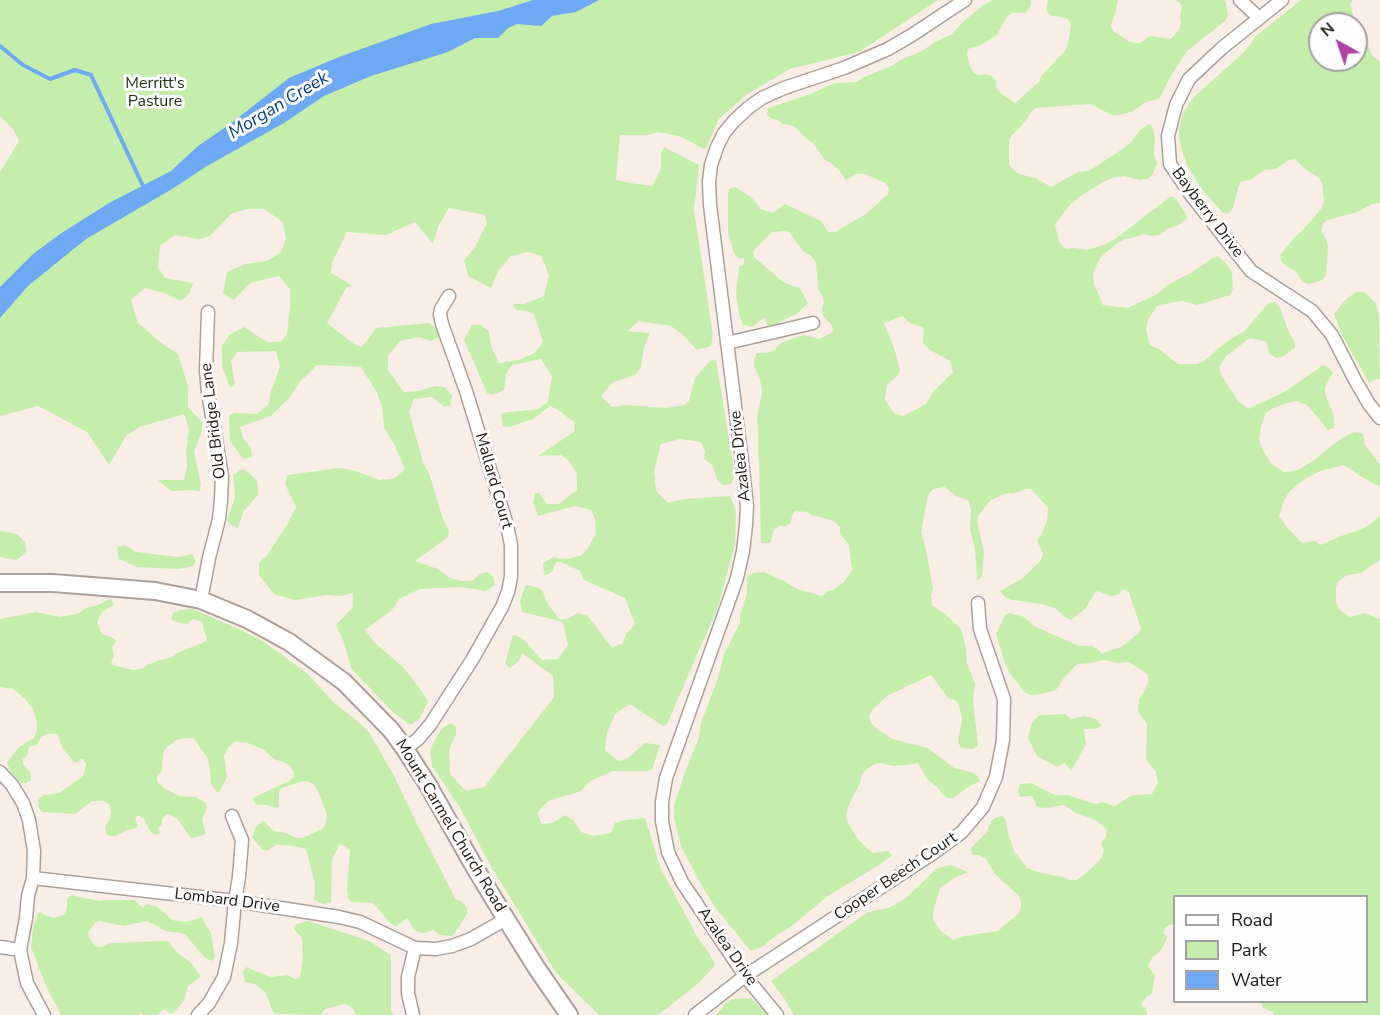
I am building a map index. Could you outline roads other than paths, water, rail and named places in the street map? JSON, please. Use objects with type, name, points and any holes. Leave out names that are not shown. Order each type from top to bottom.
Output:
[{"type":"main road","name":"Mount Carmel Church Road","points":[[0,583],[53,583],[155,591],[201,600],[247,619],[289,642],[317,662],[350,688],[391,730],[405,749],[506,919],[569,1015]]},
{"type":"street","name":"Azalea Drive","points":[[777,1015],[745,976],[682,882],[668,852],[662,821],[666,778],[737,578],[743,551],[747,506],[712,225],[709,182],[711,165],[724,134],[734,121],[762,98],[888,49],[965,0]]},
{"type":"street","points":[[1240,0],[1259,18]]},
{"type":"street","name":"Bayberry Drive","points":[[1282,0],[1222,48],[1189,79],[1176,105],[1168,136],[1170,164],[1191,195],[1251,271],[1312,310],[1332,335],[1355,380],[1380,418]]},
{"type":"street","name":"Mallard Court","points":[[405,749],[430,726],[472,660],[502,607],[511,577],[511,545],[507,525],[440,315],[443,303],[449,296]]},
{"type":"street","name":"Old Bridge Lane","points":[[201,600],[222,501],[222,476],[206,371],[208,312]]},
{"type":"street","points":[[726,343],[813,323]]},
{"type":"street","name":"Cooper Beech Court","points":[[695,1015],[745,976],[935,852],[962,832],[983,807],[996,777],[1003,740],[1004,699],[980,629],[978,603]]},
{"type":"street","points":[[0,772],[12,785],[23,803],[29,820],[34,851],[33,878],[20,950],[27,983],[44,1015]]},
{"type":"street","points":[[198,1015],[209,1003],[224,978],[231,944],[242,840],[232,816]]},
{"type":"street","name":"Lombard Drive","points":[[33,878],[235,901],[349,919],[415,948]]},
{"type":"street","points":[[413,1015],[408,993],[408,977],[415,948],[436,949],[452,946],[471,939],[506,919]]},
{"type":"street","points":[[0,947],[20,950]]},
{"type":"water","name":"Morgan Creek","points":[[533,0],[599,0],[576,12],[552,16],[541,26],[517,24],[508,28],[498,38],[475,38],[448,52],[371,76],[324,96],[284,123],[207,166],[86,239],[28,286],[0,318],[0,287],[33,254],[109,203],[171,171],[198,146],[289,78],[339,57],[431,24],[498,11]]},
{"type":"waterway","points":[[0,46],[23,65],[50,79],[75,70],[91,75],[144,188]]},
{"type":"park label","name":"Merritt's Pasture","points":[[155,93]]}]
